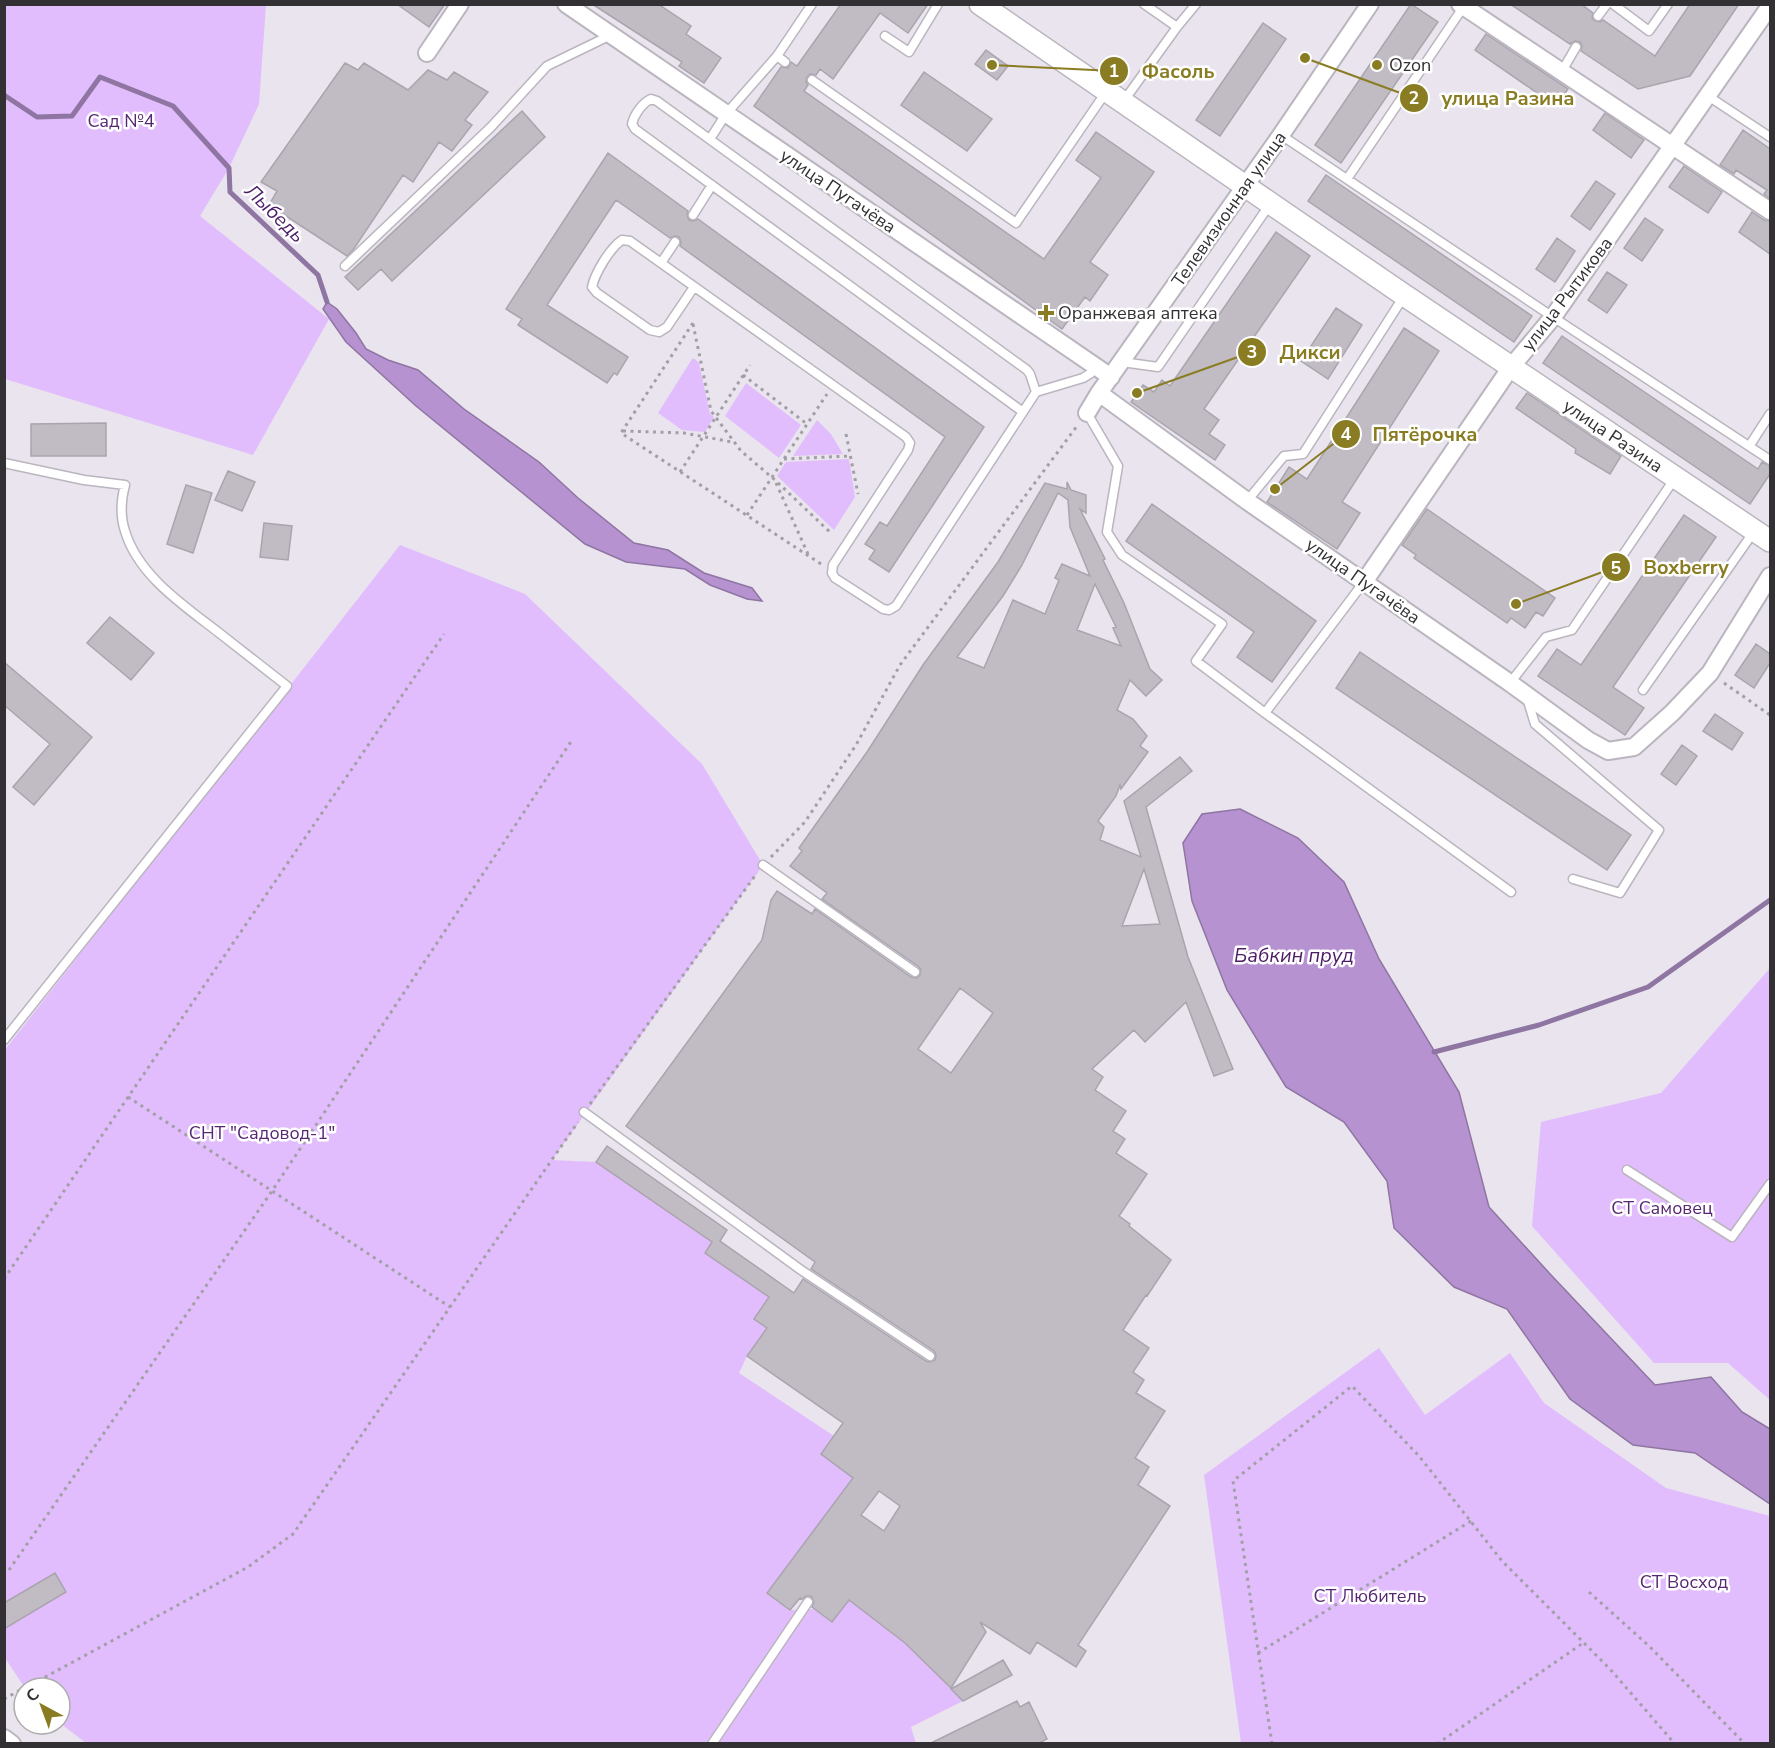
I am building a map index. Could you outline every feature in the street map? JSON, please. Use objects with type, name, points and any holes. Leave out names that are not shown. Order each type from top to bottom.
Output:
[{"type":"street","points":[[427,53],[460,4]]},
{"type":"street","name":"улица Пугачёва","points":[[566,4],[1111,377]]},
{"type":"street","name":"улица Разина","points":[[980,4],[1404,296],[1762,536]]},
{"type":"street","name":"Телевизионная улица","points":[[1087,413],[1370,4]]},
{"type":"street","points":[[1462,5],[1770,211]]},
{"type":"street","name":"улица Рытикова","points":[[1364,582],[1511,368],[1552,317],[1770,6]]},
{"type":"street","name":"улица Пугачёва","points":[[1099,393],[1247,501],[1510,683],[1588,740],[1608,751],[1634,747],[1672,713],[1710,673]]},
{"type":"street","points":[[1710,673],[1770,576]]},
{"type":"street","points":[[4,1738],[12,1743]]},
{"type":"lane","points":[[710,139],[726,114],[777,56],[812,4]]},
{"type":"lane","points":[[885,36],[909,52],[938,4]]},
{"type":"lane","points":[[1144,4],[1177,27]]},
{"type":"lane","points":[[812,80],[1016,223],[1114,97],[1196,4]]},
{"type":"lane","points":[[1598,16],[1607,4]]},
{"type":"lane","points":[[1613,4],[1649,31],[1668,4]]},
{"type":"lane","points":[[1347,179],[1462,5]]},
{"type":"lane","points":[[345,266],[491,127],[548,66],[611,36]]},
{"type":"lane","points":[[1562,71],[1576,47]]},
{"type":"lane","points":[[777,56],[785,62]]},
{"type":"lane","points":[[1708,96],[1770,137]]},
{"type":"lane","points":[[1023,412],[635,129],[632,124],[633,118],[646,102],[651,99],[657,100],[1027,370],[1036,392]]},
{"type":"lane","points":[[1281,135],[1770,460]]},
{"type":"lane","points":[[693,215],[712,185]]},
{"type":"lane","points":[[1122,362],[1158,367],[1271,204]]},
{"type":"lane","points":[[694,287],[667,327],[659,332],[650,330],[597,294],[592,287],[593,278],[616,244],[622,240],[630,241],[906,437],[910,443],[909,450],[833,565],[832,571],[836,578],[883,609],[889,610],[896,606],[1036,392],[1083,378],[1096,367]]},
{"type":"lane","points":[[661,263],[675,242]]},
{"type":"lane","points":[[1247,501],[1284,456],[1303,454],[1404,296]]},
{"type":"lane","points":[[1087,413],[1118,466],[1107,532],[1122,555],[1222,624],[1196,661],[1511,892]]},
{"type":"lane","points":[[1749,445],[1770,414]]},
{"type":"lane","points":[[4,463],[84,480],[125,485],[121,501],[124,531],[139,560],[181,603],[287,686],[4,1040]]},
{"type":"lane","points":[[1510,683],[1546,637],[1572,630],[1676,478]]},
{"type":"lane","points":[[1644,690],[1762,536]]},
{"type":"lane","points":[[1264,713],[1364,582]]},
{"type":"lane","points":[[1526,695],[1534,724],[1659,830],[1620,893],[1573,879]]},
{"type":"lane","points":[[763,865],[915,972]]},
{"type":"lane","points":[[584,1112],[801,1270],[930,1356]]},
{"type":"lane","points":[[1627,1170],[1732,1238],[1770,1184]]},
{"type":"lane","points":[[712,1743],[808,1602]]},
{"type":"path","points":[[832,534],[741,451],[711,411],[693,323],[621,433],[832,571]]},
{"type":"path","points":[[680,471],[750,364]]},
{"type":"path","points":[[743,375],[807,424]]},
{"type":"path","points":[[747,515],[773,479],[832,385]]},
{"type":"path","points":[[46,1676],[248,1567],[293,1534],[584,1112],[763,865],[805,822],[856,745],[900,665],[1087,413]]},
{"type":"path","points":[[623,431],[684,433],[734,442]]},
{"type":"path","points":[[846,434],[858,494]]},
{"type":"path","points":[[784,459],[850,456]]},
{"type":"path","points":[[773,479],[808,556]]},
{"type":"path","points":[[4,1279],[444,634]]},
{"type":"path","points":[[1710,673],[1770,715]]},
{"type":"path","points":[[9,1570],[272,1191],[572,740]]},
{"type":"path","points":[[128,1097],[450,1307]]},
{"type":"path","points":[[1272,1743],[1233,1480],[1352,1386],[1419,1456],[1502,1561],[1610,1669],[1675,1743]]},
{"type":"path","points":[[1258,1654],[1471,1521]]},
{"type":"path","points":[[1589,1592],[1650,1647],[1745,1743]]},
{"type":"path","points":[[1437,1743],[1583,1642]]},
{"type":"green space","name":"Сад №4","points":[[4,5],[266,5],[259,104],[229,168],[200,216],[329,319],[253,455],[5,379]]},
{"type":"green space","points":[[692,359],[699,363],[710,414],[714,417],[705,432],[682,430],[658,413]]},
{"type":"green space","points":[[746,383],[801,425],[779,458],[725,416]]},
{"type":"green space","points":[[817,420],[831,434],[843,454],[793,456]]},
{"type":"green space","points":[[849,459],[855,497],[834,530],[777,476],[786,462]]},
{"type":"green space","name":"СНТ \"Садовод-1\"","points":[[400,545],[525,594],[702,764],[763,865],[552,1160],[596,1162],[712,1242],[705,1253],[769,1297],[754,1319],[767,1328],[747,1356],[739,1373],[834,1436],[821,1454],[853,1478],[767,1594],[790,1610],[815,1609],[849,1600],[905,1643],[963,1701],[911,1727],[916,1744],[86,1743],[72,1732],[72,1676],[17,1676],[5,1658],[4,1051]]},
{"type":"green space","name":"СТ Самовец","points":[[1770,968],[1770,1400],[1728,1363],[1654,1363],[1532,1226],[1541,1122],[1661,1093]]},
{"type":"green space","name":"СТ Любитель","points":[[1379,1348],[1425,1415],[1510,1353],[1544,1403],[1666,1488],[1770,1516],[1770,1743],[1241,1743],[1204,1475]]},
{"type":"water","points":[[327,302],[337,309],[366,349],[388,360],[418,370],[464,409],[539,462],[578,498],[634,543],[668,550],[704,573],[752,588],[762,601],[747,599],[710,585],[685,569],[626,562],[585,544],[416,406],[346,342],[323,309]]},
{"type":"water","name":"Бабкин пруд","points":[[1240,809],[1298,838],[1344,882],[1379,959],[1459,1092],[1489,1207],[1655,1385],[1711,1377],[1742,1412],[1770,1429],[1770,1504],[1695,1453],[1633,1445],[1570,1399],[1507,1309],[1454,1287],[1394,1228],[1387,1181],[1344,1122],[1286,1087],[1227,990],[1192,901],[1183,843],[1202,814]]},
{"type":"building","points":[[397,4],[445,4],[429,27]]},
{"type":"building","points":[[592,4],[658,4],[691,26],[686,34],[721,58],[704,83],[679,66],[682,62]]},
{"type":"building","points":[[841,4],[928,4],[908,33],[880,13],[833,79],[820,69],[816,75],[810,74],[807,77],[808,85],[804,91],[1044,259],[1101,178],[1076,160],[1096,132],[1154,172],[1090,262],[1108,275],[1090,301],[1085,297],[1062,329],[754,106],[781,67],[788,68],[791,62],[797,66]]},
{"type":"building","points":[[1411,4],[1438,22],[1341,163],[1315,145]]},
{"type":"building","points":[[1510,4],[1581,4],[1593,13],[1592,18],[1595,21],[1603,20],[1655,56],[1690,4],[1739,4],[1690,76],[1638,89],[1581,51],[1580,42],[1575,41],[1570,44]]},
{"type":"building","points":[[1263,23],[1286,39],[1220,136],[1196,120]]},
{"type":"building","points":[[1486,34],[1568,89],[1556,106],[1475,50]]},
{"type":"building","points":[[986,50],[1008,66],[997,80],[975,64]]},
{"type":"building","points":[[345,63],[358,70],[364,63],[408,90],[428,70],[447,80],[454,72],[488,92],[465,120],[472,125],[452,151],[439,142],[413,182],[403,175],[347,256],[269,205],[277,191],[261,182]]},
{"type":"building","points":[[924,72],[992,119],[967,151],[901,105]]},
{"type":"building","points":[[522,111],[545,137],[392,281],[381,269],[358,290],[345,277]]},
{"type":"building","points":[[1605,113],[1644,140],[1631,158],[1593,130]]},
{"type":"building","points":[[1743,130],[1770,149],[1770,199],[1764,194],[1767,190],[1736,170],[1734,174],[1720,165]]},
{"type":"building","points":[[608,153],[688,211],[689,220],[698,219],[984,427],[889,572],[869,559],[875,550],[865,544],[880,522],[887,526],[945,437],[680,246],[679,237],[670,238],[616,200],[547,305],[628,357],[617,375],[614,373],[607,383],[518,325],[522,319],[506,309]]},
{"type":"building","points":[[1684,166],[1722,192],[1708,213],[1669,187]]},
{"type":"building","points":[[1326,175],[1532,316],[1514,342],[1308,201]]},
{"type":"building","points":[[1596,181],[1615,194],[1590,230],[1571,216]]},
{"type":"building","points":[[1752,212],[1770,221],[1770,254],[1739,232]]},
{"type":"building","points":[[1645,218],[1663,230],[1642,261],[1624,248]]},
{"type":"building","points":[[1276,232],[1310,256],[1204,409],[1219,420],[1209,434],[1225,445],[1215,460],[1131,402],[1143,385],[1154,392],[1162,380],[1170,386]]},
{"type":"building","points":[[1557,238],[1575,251],[1555,282],[1536,269]]},
{"type":"building","points":[[1607,272],[1627,285],[1607,313],[1588,300]]},
{"type":"building","points":[[1336,308],[1362,325],[1328,379],[1301,361]]},
{"type":"building","points":[[1404,328],[1439,351],[1342,502],[1360,513],[1337,549],[1267,502],[1289,467],[1307,479]]},
{"type":"building","points":[[1562,336],[1758,469],[1762,462],[1770,466],[1770,474],[1750,504],[1543,363]]},
{"type":"building","points":[[1527,393],[1621,456],[1610,474],[1575,453],[1576,449],[1516,408]]},
{"type":"building","points":[[106,423],[106,456],[31,456],[31,424]]},
{"type":"building","points":[[228,471],[255,482],[242,511],[215,500]]},
{"type":"building","points":[[1067,482],[1071,490],[1086,495],[1086,513],[1080,509],[1105,559],[1103,560],[1124,603],[1150,669],[1162,680],[1146,696],[1130,680],[1117,710],[1133,719],[1147,736],[1140,746],[1148,752],[1121,789],[1120,785],[1116,796],[1098,821],[1104,827],[1100,840],[1141,857],[1124,801],[1180,757],[1192,771],[1146,807],[1188,957],[1233,1069],[1214,1076],[1186,1002],[1145,1042],[1134,1030],[1092,1069],[1103,1077],[1095,1090],[1126,1111],[1113,1131],[1125,1139],[1116,1153],[1147,1174],[1119,1216],[1171,1260],[1123,1330],[1149,1348],[1133,1372],[1144,1380],[1136,1393],[1165,1411],[1135,1458],[1149,1467],[1138,1485],[1170,1506],[1078,1645],[1086,1651],[1076,1667],[1037,1642],[1030,1654],[980,1622],[986,1632],[951,1688],[905,1643],[849,1600],[832,1622],[812,1607],[814,1602],[811,1596],[800,1598],[790,1610],[767,1593],[853,1478],[821,1454],[843,1423],[747,1356],[767,1328],[754,1319],[769,1297],[705,1253],[712,1242],[596,1162],[607,1146],[727,1230],[720,1241],[794,1293],[803,1279],[926,1361],[935,1360],[934,1351],[811,1269],[815,1262],[626,1126],[762,940],[771,900],[777,891],[812,914],[815,909],[911,977],[917,978],[920,975],[919,967],[822,899],[827,893],[790,866],[802,851],[799,848],[867,752],[923,665],[998,562],[1045,483],[1067,489]],"holes":[[[1058,493],[1068,500],[1070,527],[1090,576],[1062,564],[1055,578],[1059,580],[1045,614],[1013,600],[984,668],[957,657],[1003,596],[1022,565]],[[1095,584],[1116,627],[1113,628],[1121,646],[1077,630]],[[1144,869],[1160,924],[1122,926]],[[960,988],[993,1013],[951,1073],[918,1049]],[[879,1491],[900,1506],[884,1531],[861,1515]]]},
{"type":"building","points":[[186,485],[212,493],[193,553],[167,544]]},
{"type":"building","points":[[1152,504],[1316,621],[1272,682],[1237,657],[1254,632],[1126,541]]},
{"type":"building","points":[[1427,509],[1555,598],[1543,616],[1536,612],[1525,628],[1511,618],[1507,623],[1414,558],[1416,555],[1402,545]]},
{"type":"building","points":[[1684,515],[1716,537],[1613,687],[1644,708],[1625,735],[1538,676],[1557,649],[1581,665]]},
{"type":"building","points":[[264,523],[292,526],[288,560],[260,557]]},
{"type":"building","points":[[110,617],[154,653],[131,680],[87,643]]},
{"type":"building","points":[[1756,644],[1770,654],[1770,663],[1754,688],[1735,675]]},
{"type":"building","points":[[1360,652],[1631,835],[1607,870],[1336,688]]},
{"type":"building","points":[[4,662],[92,737],[34,805],[13,787],[50,744],[4,705]]},
{"type":"building","points":[[1715,714],[1743,733],[1732,750],[1703,731]]},
{"type":"building","points":[[1682,745],[1697,756],[1676,785],[1661,774]]},
{"type":"building","points":[[55,1573],[66,1592],[4,1629],[4,1603]]},
{"type":"building","points":[[1003,1660],[1012,1675],[963,1701],[951,1689]]},
{"type":"building","points":[[1017,1701],[1020,1707],[1029,1702],[1047,1739],[1039,1743],[931,1743]]},
{"type":"waterway","name":"Лыбедь","points":[[4,95],[37,117],[72,116],[100,77],[173,106],[229,168],[230,192],[318,275],[327,302]]},
{"type":"waterway","points":[[1434,1052],[1539,1025],[1648,987],[1770,900]]},
{"type":"place","name":"улица Разина","points":[[1305,58]]},
{"type":"place","name":"Фасоль","points":[[992,65]]},
{"type":"place","name":"Ozon","points":[[1377,65]]},
{"type":"place","name":"Оранжевая аптека","points":[[1046,313]]},
{"type":"place","name":"Дикси","points":[[1137,393]]},
{"type":"place","name":"Пятёрочка","points":[[1275,489]]},
{"type":"place","name":"Boxberry","points":[[1516,604]]},
{"type":"park label","name":"СТ Восход","points":[[1684,1582]]}]
